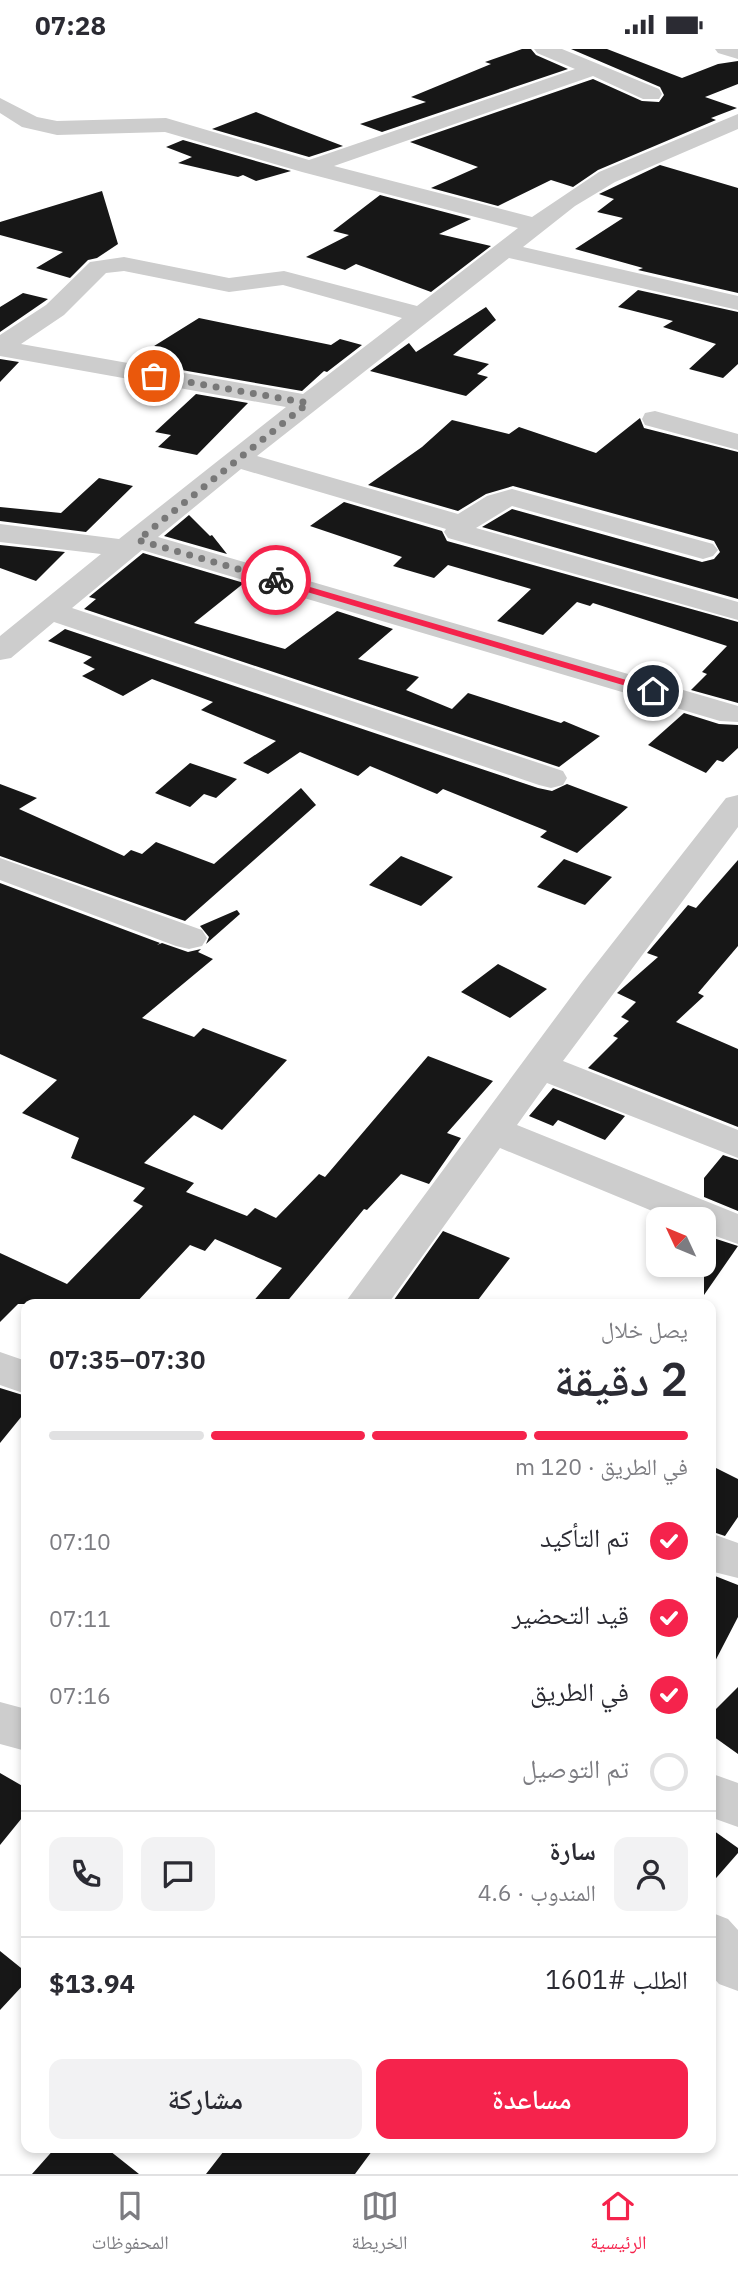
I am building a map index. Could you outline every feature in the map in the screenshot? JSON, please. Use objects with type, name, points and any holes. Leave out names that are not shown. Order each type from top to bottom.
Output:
[{"type":"street","points":[[544,49],[651,94]]},
{"type":"street","points":[[725,49],[738,53]]},
{"type":"street","points":[[310,167],[594,69]]},
{"type":"street","points":[[0,104],[30,122],[57,128],[144,123],[166,125],[310,167],[536,225]]},
{"type":"street","points":[[0,651],[236,459],[567,201],[607,177],[738,121]]},
{"type":"street","points":[[505,250],[738,303]]},
{"type":"street","points":[[0,348],[55,310],[99,267],[107,264],[124,264],[229,285],[246,286],[284,278],[421,315]]},
{"type":"street","points":[[0,348],[308,403]]},
{"type":"street","points":[[655,419],[738,442]]},
{"type":"street","points":[[236,459],[463,524]]},
{"type":"street","points":[[703,550],[512,497],[499,499],[463,524],[457,532],[738,611]]},
{"type":"street","points":[[0,533],[132,544],[731,713]]},
{"type":"street","points":[[49,610],[551,778]]},
{"type":"street","points":[[370,1299],[495,1131],[539,1066],[723,848],[738,805]]},
{"type":"street","points":[[0,868],[189,938]]},
{"type":"street","points":[[539,1066],[738,1145]]},
{"type":"street","points":[[495,1131],[738,1230]]},
{"type":"street","points":[[0,1369],[21,1376]]},
{"type":"street","points":[[0,1723],[21,1729]]},
{"type":"street","points":[[716,1796],[738,1805]]},
{"type":"street","points":[[716,1943],[738,1968]]},
{"type":"building","points":[[522,49],[531,49],[536,55],[568,69],[382,132],[360,124],[426,102],[411,97],[491,64],[485,62]]},
{"type":"building","points":[[571,49],[607,49],[682,78],[718,64],[738,61],[738,84],[705,97],[737,108],[711,118],[716,120],[598,170],[573,187],[551,180],[498,206],[431,188],[478,167],[410,142],[593,79],[642,101],[659,102],[664,95],[660,87]]},
{"type":"building","points":[[256,112],[343,146],[309,157],[212,129]]},
{"type":"building","points":[[183,140],[291,171],[256,181],[243,175],[238,177],[178,163],[192,157],[166,147]]},
{"type":"building","points":[[660,165],[738,188],[738,293],[638,270],[643,268],[575,249],[623,218],[597,212],[614,199],[599,194]]},
{"type":"building","points":[[102,191],[118,244],[97,258],[88,260],[70,278],[36,268],[63,252],[0,235],[0,222]]},
{"type":"building","points":[[380,195],[471,219],[439,234],[491,246],[431,292],[356,264],[345,270],[306,257],[349,235],[333,231]]},
{"type":"building","points":[[638,290],[738,312],[738,364],[723,378],[689,369],[716,344],[663,327],[673,321],[618,307]]},
{"type":"building","points":[[23,293],[48,299],[0,332],[0,307]]},
{"type":"building","points":[[486,307],[496,320],[453,355],[489,364],[477,374],[488,377],[466,396],[370,371],[409,343],[416,352]]},
{"type":"building","points":[[199,318],[331,345],[340,339],[362,345],[327,372],[324,371],[302,391],[130,361]]},
{"type":"building","points":[[0,359],[19,362],[0,382]]},
{"type":"building","points":[[196,394],[248,403],[197,455],[158,447],[171,435],[155,432]]},
{"type":"building","points":[[640,418],[644,428],[738,452],[738,599],[482,527],[512,509],[702,562],[714,559],[720,552],[714,541],[513,486],[486,494],[458,511],[368,485],[422,447],[452,420],[509,434],[519,427],[596,453]]},
{"type":"building","points":[[99,478],[133,486],[86,532],[0,521],[0,507],[61,513]]},
{"type":"building","points":[[344,502],[442,531],[447,541],[738,622],[738,703],[691,690],[707,674],[702,672],[727,646],[593,603],[590,606],[577,602],[543,635],[497,621],[531,589],[448,565],[434,578],[393,566],[402,557],[310,526]]},
{"type":"building","points":[[189,515],[212,535],[227,554],[164,536]]},
{"type":"building","points":[[0,545],[65,552],[36,581],[0,568]]},
{"type":"building","points":[[143,553],[244,583],[194,623],[285,649],[337,611],[393,629],[358,659],[419,677],[406,690],[452,709],[468,693],[561,723],[564,721],[600,736],[559,767],[84,609],[96,599],[89,597]]},
{"type":"building","points":[[65,629],[538,788],[552,791],[567,784],[628,807],[577,853],[540,837],[547,831],[443,789],[437,794],[370,766],[358,776],[300,752],[268,774],[243,763],[276,741],[201,710],[213,702],[152,679],[123,696],[82,676],[95,669],[83,663],[92,657],[48,641]]},
{"type":"building","points":[[684,713],[719,724],[738,725],[738,748],[723,762],[717,760],[706,773],[648,745]]},
{"type":"building","points":[[190,763],[237,779],[216,798],[204,794],[190,807],[155,793]]},
{"type":"building","points":[[0,784],[37,798],[19,809],[124,856],[131,850],[142,854],[156,842],[214,864],[301,788],[316,805],[185,921],[0,856]]},
{"type":"building","points":[[401,856],[453,877],[421,906],[369,885]]},
{"type":"building","points":[[564,859],[612,877],[585,905],[537,887]]},
{"type":"building","points":[[738,860],[738,946],[698,993],[704,996],[676,1022],[738,1049],[738,1127],[588,1068],[618,1038],[613,1036],[629,1021],[621,1017],[636,1002],[617,993],[658,957],[647,953],[688,905],[696,908]]},
{"type":"building","points":[[0,883],[160,943],[157,945],[162,943],[188,952],[201,949],[198,952],[213,959],[142,1018],[194,1037],[203,1028],[287,1060],[222,1130],[194,1115],[144,1163],[194,1183],[186,1192],[247,1216],[255,1208],[276,1218],[319,1174],[325,1177],[428,1056],[493,1081],[447,1133],[461,1138],[429,1184],[401,1174],[367,1210],[364,1209],[289,1299],[255,1299],[282,1268],[215,1239],[205,1251],[190,1245],[140,1299],[21,1299],[21,1304],[0,1322],[0,1253],[67,1284],[143,1206],[133,1201],[145,1188],[71,1158],[79,1138],[22,1113],[57,1080],[0,1054]]},
{"type":"building","points":[[237,910],[240,914],[206,944],[209,937],[200,926]]},
{"type":"building","points":[[498,964],[547,989],[510,1018],[461,992]]},
{"type":"building","points":[[553,1088],[625,1116],[605,1140],[558,1120],[553,1126],[529,1116]]},
{"type":"building","points":[[723,1155],[738,1160],[738,1211],[704,1197],[704,1178]]},
{"type":"building","points":[[443,1231],[510,1258],[479,1299],[395,1299]]},
{"type":"building","points":[[716,1239],[738,1246],[704,1295],[704,1277],[716,1277]]},
{"type":"building","points":[[0,1388],[21,1394],[21,1417],[0,1443]]},
{"type":"building","points":[[716,1468],[738,1479],[738,1517],[725,1536],[716,1533]]},
{"type":"building","points":[[716,1576],[738,1585],[738,1617],[716,1659]]},
{"type":"building","points":[[738,1687],[738,1754],[716,1738],[716,1709]]},
{"type":"building","points":[[0,1773],[21,1785],[21,1819],[0,1845]]},
{"type":"building","points":[[716,1832],[738,1848],[738,1853],[716,1878]]},
{"type":"building","points":[[0,1951],[21,1968],[21,1987],[0,2010]]},
{"type":"building","points":[[51,2153],[113,2153],[139,2174],[32,2174]]},
{"type":"building","points":[[222,2153],[371,2153],[355,2174],[206,2174]]},
{"type":"way so far","points":[[154,376],[308,403],[138,540],[276,580]]},
{"type":"route","points":[[276,580],[653,691]]}]
